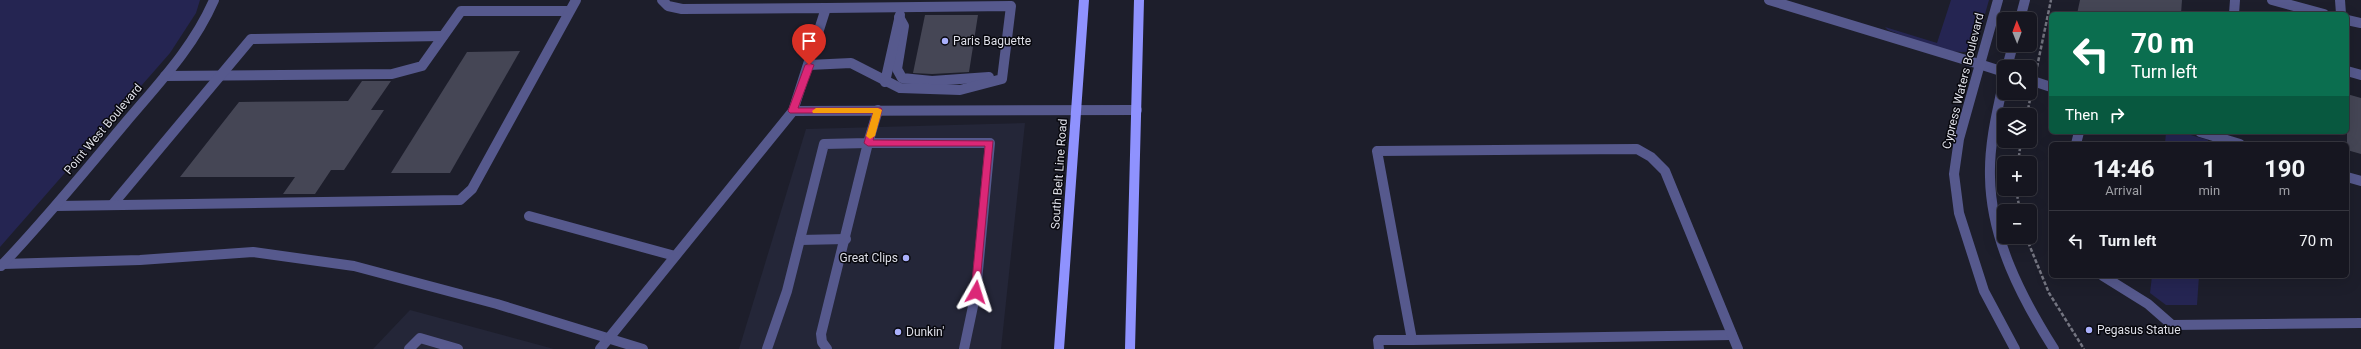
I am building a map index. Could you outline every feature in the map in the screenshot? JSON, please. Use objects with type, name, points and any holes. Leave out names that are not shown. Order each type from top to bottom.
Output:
[{"type":"main road","name":"South Belt Line Road","points":[[1059,349],[1084,0]]},
{"type":"main road","points":[[1130,349],[1139,0]]},
{"type":"street","name":"Point West Boulevard","points":[[1,265],[56,206],[165,76],[201,29],[214,0]]},
{"type":"street","points":[[56,206],[460,200],[472,189],[576,0]]},
{"type":"street","points":[[662,0],[668,6],[682,9],[1012,6],[1002,78],[987,84],[960,90],[900,88],[885,82],[851,63],[809,65]]},
{"type":"street","points":[[1769,0],[1997,70]]},
{"type":"street","name":"Cypress Waters Boulevard","points":[[1998,0],[1959,139],[1954,174],[1959,213],[1984,290],[2015,349]]},
{"type":"street","points":[[2022,12],[2025,0]]},
{"type":"street","points":[[2234,12],[2235,0]]},
{"type":"street","points":[[2272,0],[2285,2],[2318,12]]},
{"type":"street","points":[[2340,0],[2341,12]]},
{"type":"street","points":[[885,82],[901,7]]},
{"type":"street","points":[[600,349],[793,111],[809,65],[826,8]]},
{"type":"street","points":[[165,76],[392,74],[422,66],[462,11],[569,11]]},
{"type":"street","points":[[899,17],[904,26],[897,69],[898,75],[905,79],[982,79],[1003,73]]},
{"type":"street","points":[[2349,20],[2361,23]]},
{"type":"street","points":[[113,204],[251,39],[443,36]]},
{"type":"street","points":[[2349,72],[2361,75]]},
{"type":"street","points":[[2037,82],[2049,86]]},
{"type":"street","points":[[2000,100],[1993,140],[1990,188],[1996,226],[2008,263],[2038,324],[2054,349]]},
{"type":"street","points":[[827,349],[822,342],[821,334],[846,239],[868,143],[878,110]]},
{"type":"street","points":[[793,111],[1137,110]]},
{"type":"street","points":[[2207,134],[2233,142]]},
{"type":"street","points":[[767,349],[787,291],[824,144],[990,143],[976,292],[964,349]]},
{"type":"street","points":[[1412,340],[1377,151],[1637,148],[1651,157],[1665,171],[1738,349]]},
{"type":"street","points":[[2349,178],[2361,181]]},
{"type":"street","points":[[529,216],[675,256]]},
{"type":"street","points":[[800,240],[846,239]]},
{"type":"street","points":[[1,265],[140,260],[253,252],[354,266],[497,304],[643,349]]},
{"type":"street","points":[[2106,278],[2141,298],[2159,311],[2172,325],[2361,323]]},
{"type":"street","points":[[1379,349],[1378,340],[1732,335]]},
{"type":"street","points":[[409,349],[420,338],[458,349]]},
{"type":"path","points":[[2037,68],[2050,0]]},
{"type":"path","points":[[2029,244],[2049,293],[2084,349]]},
{"type":"shaded area","points":[[0,0],[200,0],[196,13],[170,53],[0,247]]},
{"type":"shaded area","points":[[1951,0],[1989,0],[1975,49],[1967,52],[1944,50],[1888,30],[1885,27],[1937,43]]},
{"type":"shaded area","points":[[1025,123],[1001,349],[739,349],[806,129]]},
{"type":"shaded area","points":[[2166,134],[2187,134],[2208,140],[2208,142],[2165,142]]},
{"type":"shaded area","points":[[2152,278],[2199,278],[2197,305],[2166,305],[2150,293]]},
{"type":"shaded area","points":[[410,310],[554,349],[373,349]]},
{"type":"building","points":[[2080,0],[2182,0],[2181,12],[2077,12]]},
{"type":"building","points":[[925,15],[978,15],[969,72],[932,74],[913,73]]},
{"type":"building","points":[[520,51],[450,173],[391,173],[467,52]]},
{"type":"building","points":[[362,81],[391,81],[371,110],[384,110],[344,170],[331,170],[315,194],[283,194],[295,177],[180,177],[239,102],[348,101]]},
{"type":"building","points":[[2349,95],[2361,98],[2361,154],[2349,151],[2349,142],[2347,142],[2347,134],[2349,134]]},
{"type":"slow traffic","points":[[816,111],[878,110],[870,136]]},
{"type":"place","name":"Paris Baguette","points":[[945,41]]},
{"type":"place","name":"Great Clips","points":[[906,258]]},
{"type":"place","name":"Pegasus Statue","points":[[2089,330]]},
{"type":"place","name":"Dunkin'","points":[[898,332]]},
{"type":"route","points":[[809,65],[793,111],[878,110],[868,143],[990,143],[976,292]]}]
